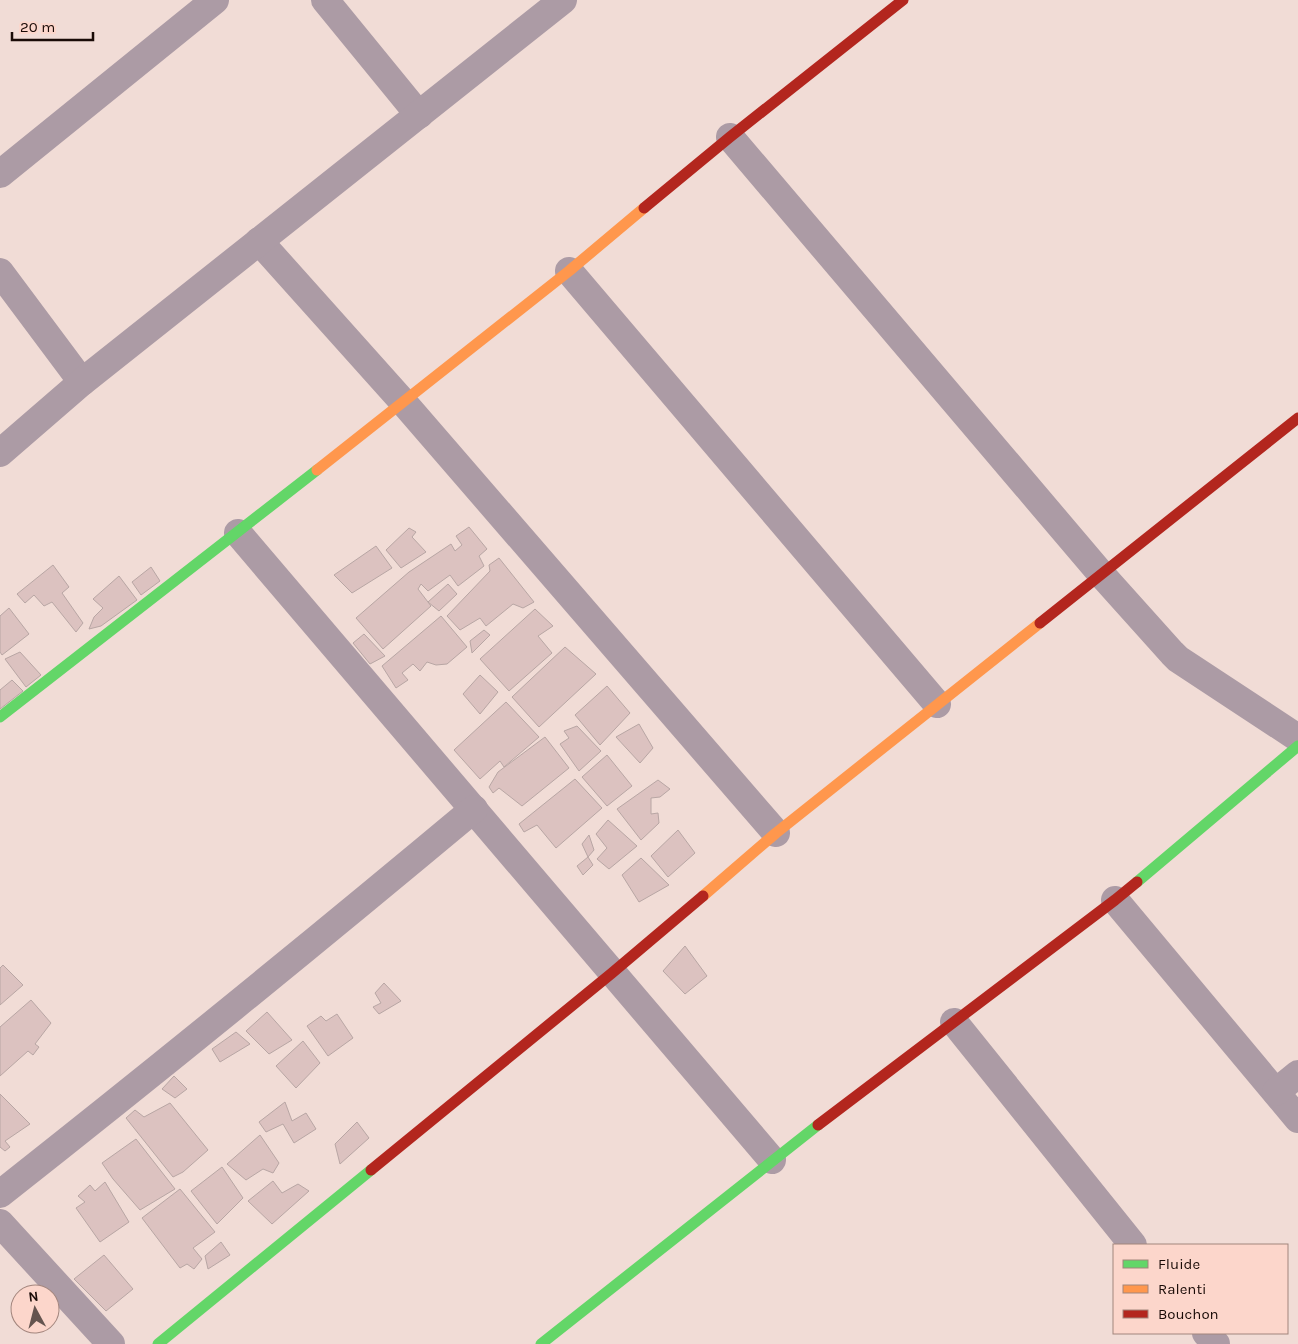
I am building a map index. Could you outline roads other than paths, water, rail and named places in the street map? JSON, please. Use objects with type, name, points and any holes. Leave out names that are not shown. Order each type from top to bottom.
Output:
[{"type":"street","points":[[0,174],[215,0]]},
{"type":"street","points":[[325,0],[419,115]]},
{"type":"street","points":[[0,453],[82,382],[564,0]]},
{"type":"street","points":[[0,717],[238,533],[569,272],[889,4]]},
{"type":"street","points":[[730,137],[1102,575],[1178,660],[1298,738]]},
{"type":"street","points":[[259,241],[404,403],[776,832]]},
{"type":"street","points":[[0,272],[82,382]]},
{"type":"street","points":[[569,272],[937,704]]},
{"type":"street","points":[[158,1344],[612,973],[776,832],[1298,418]]},
{"type":"street","points":[[238,533],[772,1160]]},
{"type":"street","points":[[541,1344],[772,1160],[1115,900],[1298,746]]},
{"type":"street","points":[[0,1194],[145,1080],[474,809]]},
{"type":"street","points":[[1115,900],[1298,1119]]},
{"type":"street","points":[[954,1022],[1133,1244]]},
{"type":"street","points":[[1276,1092],[1298,1074]]},
{"type":"street","points":[[0,1223],[111,1344]]},
{"type":"street","points":[[1207,1334],[1216,1344]]}]
